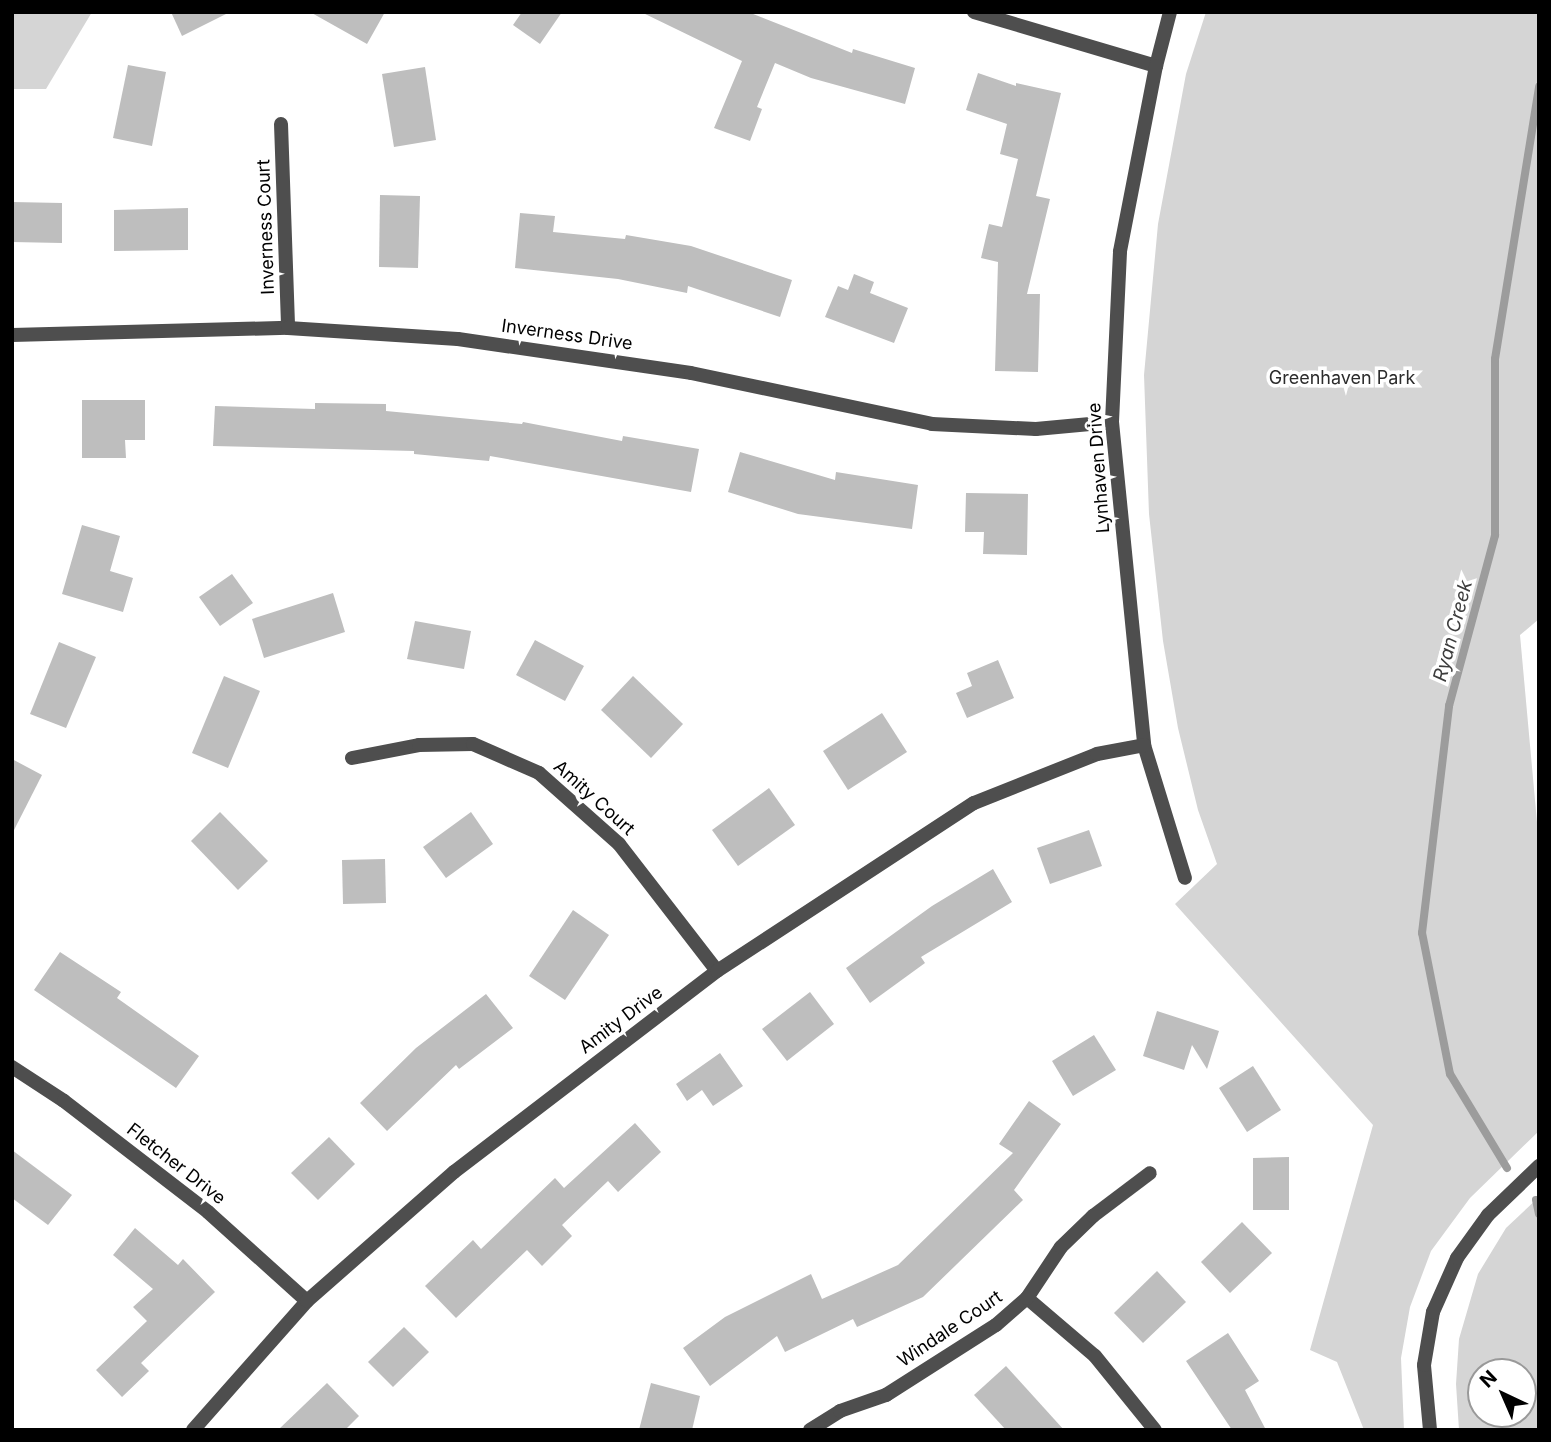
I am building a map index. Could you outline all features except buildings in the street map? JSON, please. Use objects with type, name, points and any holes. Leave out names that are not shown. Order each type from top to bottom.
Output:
[{"type":"street","points":[[974,12],[1156,66]]},
{"type":"street","name":"Lynhaven Drive","points":[[1170,12],[1156,66],[1121,252],[1111,422],[1144,745],[1185,878]]},
{"type":"street","name":"Inverness Court","points":[[281,124],[288,328]]},
{"type":"street","name":"Inverness Drive","points":[[12,335],[288,328],[458,339],[677,370],[932,424],[1036,429],[1111,422]]},
{"type":"street","name":"Amity Court","points":[[352,758],[419,745],[473,744],[538,773],[619,844],[717,971]]},
{"type":"street","name":"Amity Drive","points":[[193,1430],[307,1301],[454,1172],[717,971],[974,803],[1097,754],[1144,745]]},
{"type":"street","name":"Fletcher Drive","points":[[12,1067],[64,1101],[208,1212],[307,1301]]},
{"type":"street","points":[[1430,1430],[1424,1365],[1433,1312],[1457,1258],[1488,1215],[1539,1166]]},
{"type":"street","name":"Windale Court","points":[[810,1430],[840,1410],[886,1395],[996,1325],[1027,1297],[1061,1247],[1093,1216],[1150,1173]]},
{"type":"street","points":[[1027,1297],[1095,1356],[1155,1430]]},
{"type":"green space","points":[[12,12],[92,12],[46,89],[12,89]]},
{"type":"green space","name":"Greenhaven Park","points":[[1206,12],[1539,12],[1539,619],[1520,635],[1539,844],[1539,1131],[1470,1198],[1431,1251],[1410,1307],[1401,1358],[1404,1430],[1364,1430],[1337,1362],[1310,1350],[1373,1125],[1175,904],[1217,864],[1198,810],[1178,728],[1163,641],[1149,514],[1144,375],[1158,224],[1186,74]]},
{"type":"green space","points":[[1539,1197],[1539,1430],[1459,1430],[1456,1384],[1459,1339],[1478,1274],[1506,1228]]},
{"type":"waterway","name":"Ryan Creek","points":[[1507,1168],[1450,1074],[1422,933],[1449,706],[1495,535],[1495,359],[1539,87]]},
{"type":"waterway","name":"Ryan Creek","points":[[1536,1200],[1539,1214]]}]
